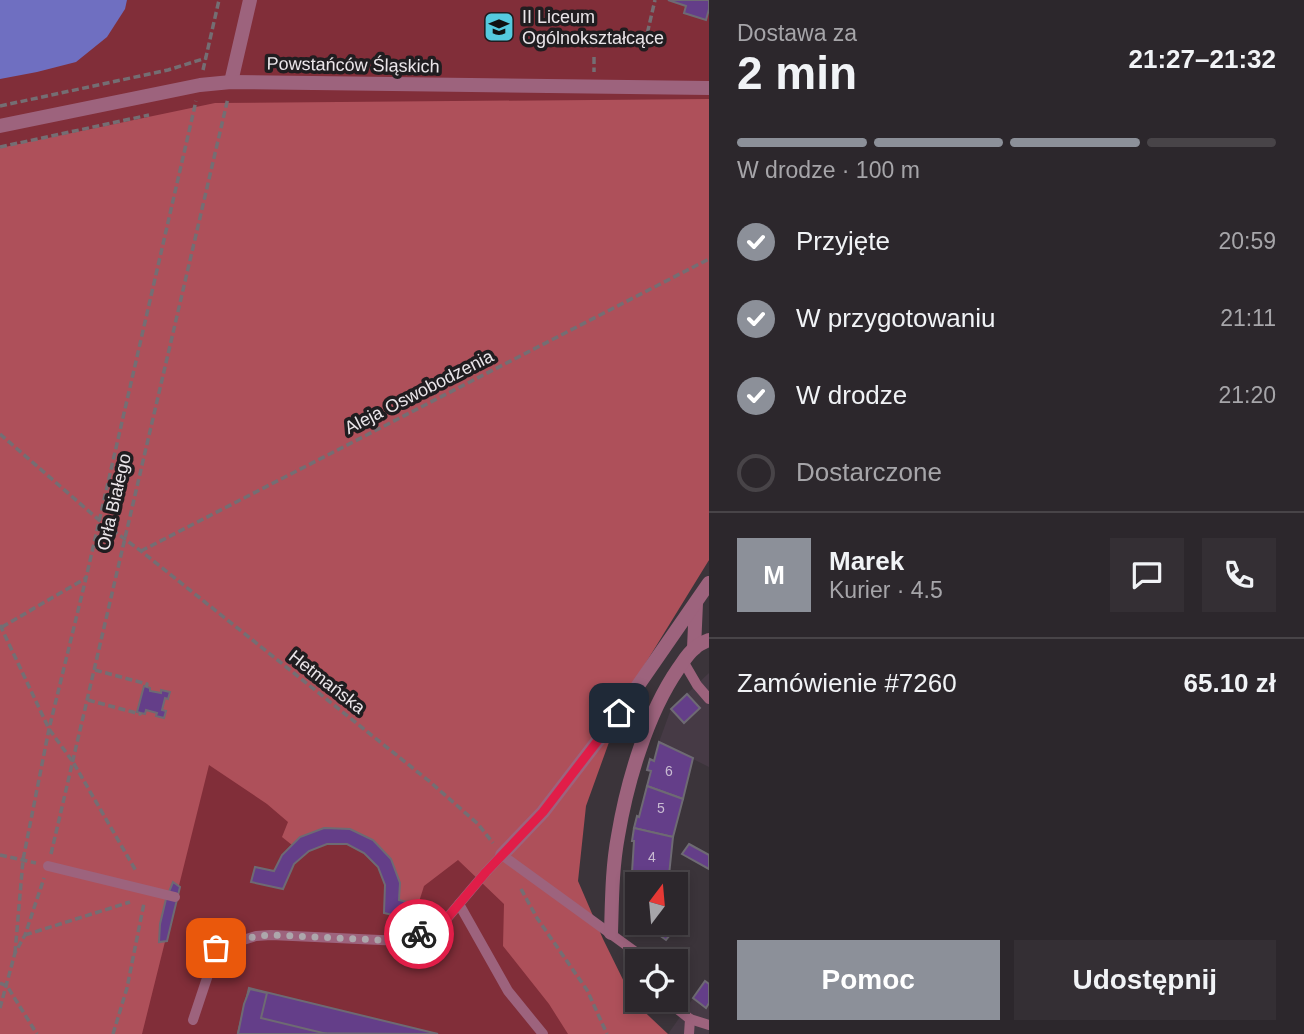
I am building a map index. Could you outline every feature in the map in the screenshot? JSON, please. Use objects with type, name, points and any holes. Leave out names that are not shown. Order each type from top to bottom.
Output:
[{"type":"street","points":[[232,82],[250,0]]},
{"type":"street","name":"Powstańców Śląskich","points":[[0,126],[200,85],[232,82],[709,88]]},
{"type":"street","points":[[502,855],[543,812],[611,724],[709,583]]},
{"type":"street","points":[[611,933],[617,839],[630,781],[662,694],[683,661],[703,643],[696,602]]},
{"type":"lane","points":[[683,661],[709,699]]},
{"type":"lane","points":[[193,1020],[216,948],[256,936],[271,935],[402,941],[443,923],[502,855],[632,949]]},
{"type":"lane","points":[[48,866],[175,897]]},
{"type":"lane","points":[[459,904],[508,990],[543,1034]]},
{"type":"lane","points":[[681,1012],[690,1019],[709,1025]]},
{"type":"lane","points":[[689,1034],[690,1019]]},
{"type":"path","points":[[15,953],[23,860],[49,729],[219,0]]},
{"type":"path","points":[[645,43],[655,0]]},
{"type":"path","points":[[0,106],[168,70],[206,58]]},
{"type":"path","name":"Orła Białego","points":[[0,1008],[15,953],[25,936],[48,866],[232,82]]},
{"type":"path","points":[[0,147],[155,114]]},
{"type":"path","name":"Aleja Oswobodzenia","points":[[141,551],[709,259]]},
{"type":"path","name":"Hetmańska","points":[[0,434],[99,520],[429,781],[478,824],[502,855]]},
{"type":"path","points":[[73,762],[49,729],[0,627],[86,578]]},
{"type":"path","points":[[95,670],[147,684],[146,687]]},
{"type":"path","points":[[88,700],[140,715],[141,713]]},
{"type":"path","points":[[0,855],[48,866]]},
{"type":"path","points":[[520,886],[537,918],[587,990],[607,1034]]},
{"type":"path","points":[[113,1034],[127,988],[147,890]]},
{"type":"path","points":[[0,982],[6,986],[37,1034]]},
{"type":"shaded area","points":[[0,0],[709,0],[709,560],[698,571],[623,692],[583,803],[576,880],[633,1034],[0,1034]]},
{"type":"shaded area","points":[[0,0],[127,0],[125,9],[107,37],[76,62],[0,79]]},
{"type":"shaded area","points":[[709,99],[709,560],[626,695],[586,806],[578,881],[625,984],[625,1012],[645,1012],[668,1034],[568,1034],[549,1004],[503,946],[504,904],[458,860],[424,886],[418,905],[399,900],[400,883],[391,859],[373,840],[350,829],[292,845],[282,837],[288,822],[267,804],[209,765],[142,1034],[0,1034],[0,148],[215,103]]},
{"type":"shaded area","points":[[709,673],[709,767],[659,742],[671,709]]},
{"type":"shaded area","points":[[706,980],[709,982],[709,1034],[668,1034],[683,1012],[688,1012],[688,1006]]},
{"type":"building","points":[[668,0],[709,0],[706,20],[684,13],[686,6]]},
{"type":"building","points":[[144,686],[150,688],[150,691],[170,692],[168,699],[165,698],[162,710],[166,711],[164,718],[146,710],[145,714],[137,712]]},
{"type":"building","points":[[687,694],[700,708],[684,723],[671,709]]},
{"type":"building","points":[[659,742],[693,758],[683,799],[647,786],[651,771],[647,770],[650,759],[654,761]]},
{"type":"building","points":[[647,786],[683,799],[673,837],[634,828]]},
{"type":"building","points":[[324,828],[350,829],[373,840],[391,859],[400,883],[399,900],[418,905],[415,920],[384,913],[385,885],[378,867],[364,853],[347,844],[327,844],[309,851],[294,864],[283,889],[251,882],[255,867],[274,871],[282,855],[300,837]]},
{"type":"building","points":[[634,828],[673,837],[669,872],[632,872]]},
{"type":"building","points":[[689,844],[709,855],[709,869],[682,854]]},
{"type":"building","points":[[173,882],[180,887],[167,941],[159,942],[160,924]]},
{"type":"building","points":[[705,981],[709,984],[709,1003],[706,1008],[693,998]]},
{"type":"building","points":[[249,988],[438,1034],[238,1033]]},
{"type":"building","points":[[250,989],[267,993],[261,1018],[327,1034],[238,1034]]},
{"type":"way so far","points":[[216,948],[256,936],[402,941],[419,934]]},
{"type":"place","name":"II Liceum Ogólnokształcące","points":[[499,27]]},
{"type":"route","points":[[419,934],[443,923],[486,872],[543,812],[619,713]]}]
